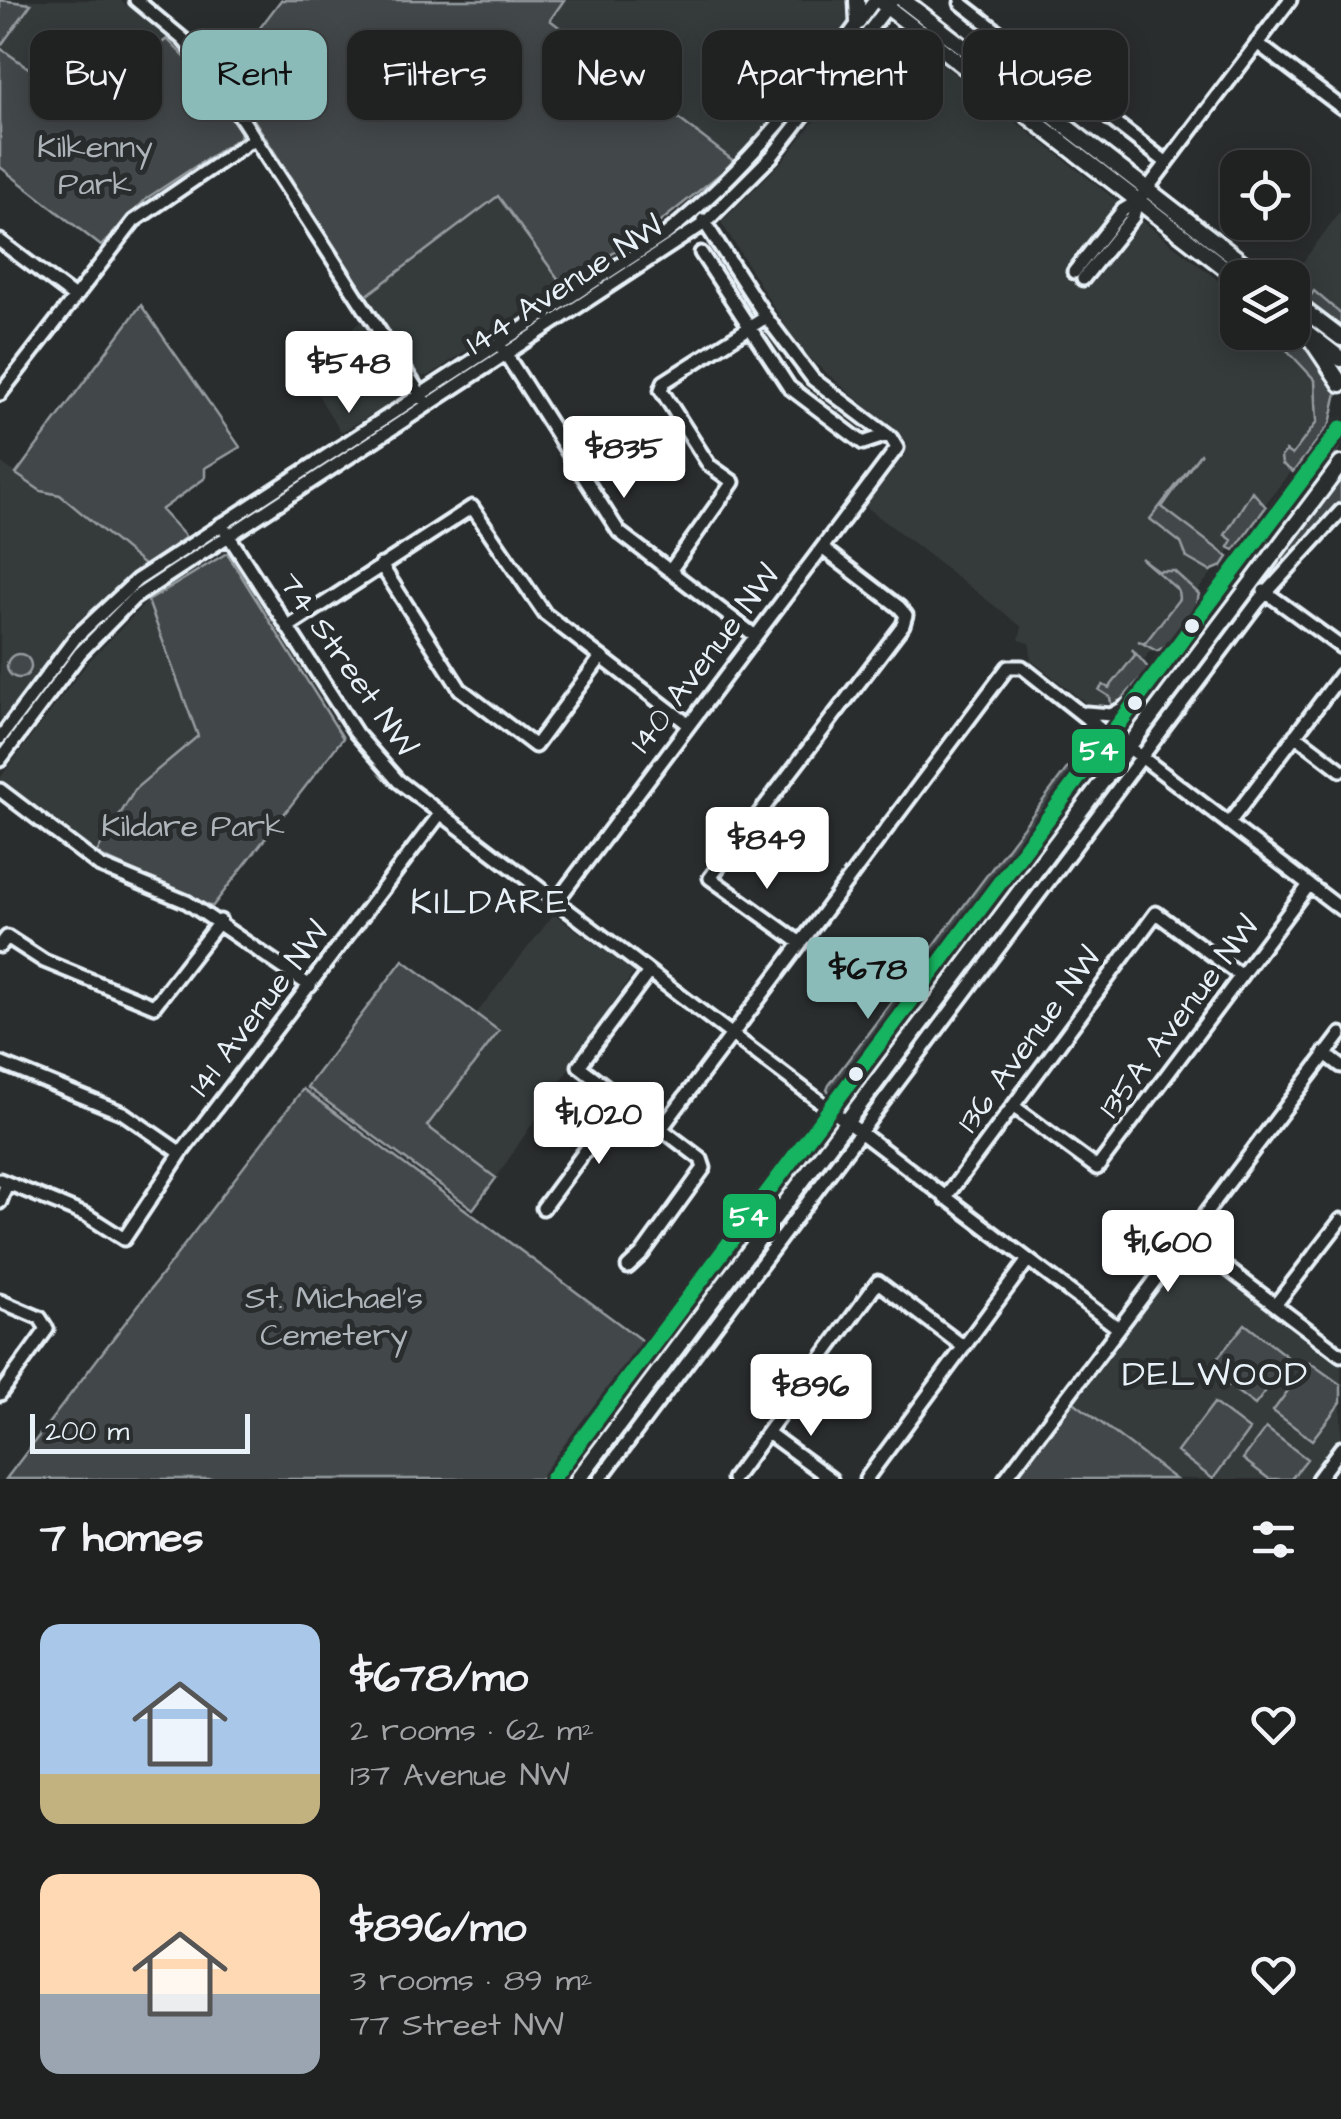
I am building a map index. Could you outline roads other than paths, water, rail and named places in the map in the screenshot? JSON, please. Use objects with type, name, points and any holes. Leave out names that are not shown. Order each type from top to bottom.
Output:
[{"type":"main road","points":[[857,0],[858,22]]},
{"type":"main road","points":[[903,0],[963,45]]},
{"type":"main road","points":[[916,0],[931,22]]},
{"type":"main road","points":[[883,2],[1236,260]]},
{"type":"main road","points":[[1054,120],[1220,262]]},
{"type":"main road","points":[[1310,315],[1339,336]]},
{"type":"main road","points":[[1310,335],[1341,359]]},
{"type":"main road","points":[[1310,338],[1341,384]]},
{"type":"main road","points":[[552,1479],[1340,426]]},
{"type":"main road","points":[[1306,510],[1341,451]]},
{"type":"main road","points":[[578,1479],[1341,464]]},
{"type":"street","points":[[136,0],[183,40],[213,74],[424,400]]},
{"type":"street","points":[[1078,276],[1132,217],[1142,195],[1290,0]]},
{"type":"street","name":"144 Avenue NW","points":[[503,349],[696,210],[762,148],[858,22],[883,2]]},
{"type":"street","name":"144 Avenue NW","points":[[0,738],[95,616],[136,580],[224,529],[705,223],[772,156],[883,2]]},
{"type":"street","points":[[961,3],[996,30]]},
{"type":"street","points":[[1257,43],[1341,107]]},
{"type":"street","points":[[1111,120],[1166,163]]},
{"type":"street","points":[[0,394],[134,220],[255,138]]},
{"type":"street","points":[[696,210],[812,379],[887,435]]},
{"type":"street","points":[[0,241],[73,296]]},
{"type":"street","points":[[701,253],[747,329],[789,387],[863,444],[887,435]]},
{"type":"street","points":[[670,571],[733,482],[709,465],[661,390],[664,382],[766,317]]},
{"type":"street","points":[[503,349],[620,532],[754,635]]},
{"type":"street","name":"140 Avenue NW","points":[[556,902],[897,448],[887,435]]},
{"type":"street","points":[[288,627],[472,507],[545,614],[688,724]]},
{"type":"street","points":[[600,1479],[1267,592],[1341,511]]},
{"type":"street","name":"144 Avenue NW","points":[[0,760],[107,622],[224,529]]},
{"type":"street","name":"74 Street NW","points":[[224,529],[368,750],[398,781],[1118,1328]]},
{"type":"street","points":[[798,942],[710,878],[906,615],[822,548]]},
{"type":"street","points":[[381,565],[460,689],[535,746],[602,657]]},
{"type":"street","points":[[1259,572],[1267,592]]},
{"type":"street","points":[[1247,588],[1267,592],[1341,647]]},
{"type":"street","points":[[661,1129],[1001,674],[1013,666],[1110,736]]},
{"type":"street","points":[[1229,824],[1341,674]]},
{"type":"street","points":[[1079,711],[1111,715],[1137,700]]},
{"type":"street","points":[[1296,735],[1341,770]]},
{"type":"street","points":[[1127,746],[1341,909]]},
{"type":"street","points":[[0,790],[100,866],[188,902],[310,986]]},
{"type":"street","name":"141 Avenue NW","points":[[4,1182],[88,1216],[124,1239],[181,1153],[440,814]]},
{"type":"street","name":"135A Avenue NW","points":[[1013,1106],[1097,1168],[1309,885]]},
{"type":"street","name":"136 Avenue NW","points":[[945,1198],[1156,914],[1242,976]]},
{"type":"street","points":[[3,942],[154,1006],[220,922]]},
{"type":"street","points":[[628,1267],[704,1173],[704,1163],[579,1066],[649,972]]},
{"type":"street","points":[[1005,1479],[1341,1034]]},
{"type":"street","points":[[1324,1053],[1341,1066]]},
{"type":"street","points":[[0,1063],[123,1113],[181,1153]]},
{"type":"street","points":[[543,1208],[622,1100]]},
{"type":"street","points":[[0,1202],[4,1182]]},
{"type":"street","points":[[1276,1304],[1341,1220]]},
{"type":"street","points":[[1186,1237],[1341,1355]]},
{"type":"street","points":[[866,1479],[1028,1260]]},
{"type":"street","points":[[733,1479],[878,1282],[964,1347]]},
{"type":"street","points":[[0,1301],[40,1318],[47,1329],[0,1394]]},
{"type":"street","points":[[768,1433],[831,1479]]},
{"type":"street","points":[[1318,1479],[1341,1448]]},
{"type":"district","name":"KILDARE","points":[[490,901]]},
{"type":"district","name":"DELWOOD","points":[[1216,1373]]},
{"type":"park label","name":"Kilkenny Park","points":[[95,164]]},
{"type":"park label","name":"Kildare Park","points":[[193,825]]},
{"type":"park label","name":"St. Michael's Cemetery","points":[[334,1316]]}]
